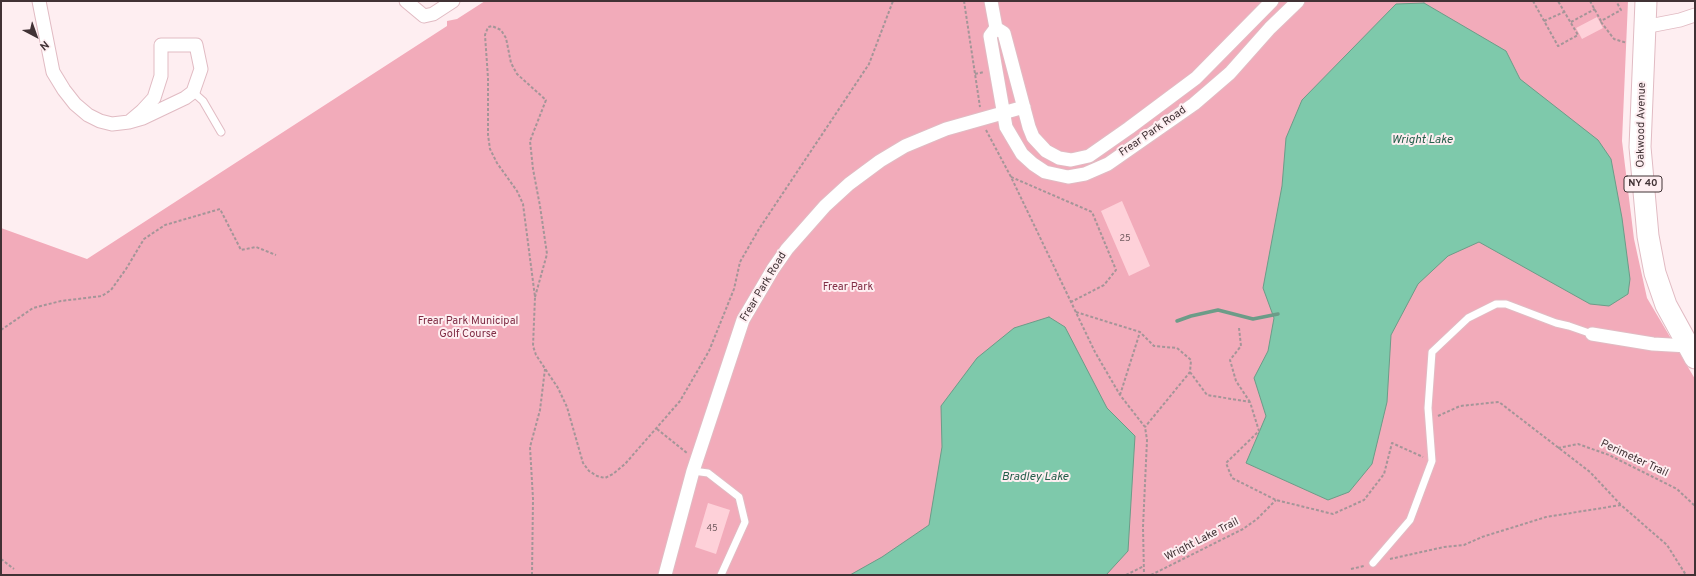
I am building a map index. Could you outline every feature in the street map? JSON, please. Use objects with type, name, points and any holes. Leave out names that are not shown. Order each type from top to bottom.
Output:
[{"type":"main road","name":"Oakwood Avenue","points":[[1646,1],[1640,148],[1648,236],[1655,272],[1666,305],[1691,352]]},
{"type":"street","points":[[39,1],[49,58],[54,72],[64,90],[75,104],[88,116],[100,121],[112,124],[129,122],[143,118],[185,98],[193,92],[201,69],[196,45],[161,45],[161,76],[154,98],[129,122]]},
{"type":"street","points":[[406,1],[416,11],[424,16],[433,14],[453,1]]},
{"type":"street","name":"Frear Park Road","points":[[991,1],[996,28],[990,36],[1006,127],[1022,154],[1033,164],[1046,172],[1068,177],[1085,174],[1100,168],[1188,108],[1214,88],[1298,1]]},
{"type":"street","name":"Frear Park Road","points":[[996,28],[1004,33],[1033,137],[1046,151],[1065,160],[1077,159],[1088,156],[1129,128],[1196,78],[1272,1]]},
{"type":"street","points":[[1644,27],[1680,20],[1695,15]]},
{"type":"street","name":"Frear Park Road","points":[[665,575],[693,471],[744,320],[776,264],[787,249],[810,222],[849,184],[880,161],[905,146],[946,129],[1024,107]]},
{"type":"street","points":[[1592,334],[1691,352]]},
{"type":"lane","points":[[193,92],[203,101],[221,132]]},
{"type":"lane","points":[[1373,563],[1410,520],[1432,461],[1428,408],[1432,352],[1468,318],[1496,304],[1506,304],[1556,323],[1592,334]]},
{"type":"lane","points":[[693,471],[708,473],[739,497],[745,522],[721,575]]},
{"type":"path","points":[[535,297],[547,254],[530,141],[546,100],[517,74],[511,63],[506,38],[502,30],[492,26],[488,27],[485,35],[488,78],[488,135],[490,149],[497,163],[517,191],[523,204],[535,297],[533,346],[536,355],[558,388],[567,407],[583,463],[589,471],[597,476],[605,478],[613,474],[657,429],[680,402],[709,351],[734,289],[740,262],[759,229],[869,64],[893,1]]},
{"type":"path","points":[[964,1],[981,109]]},
{"type":"path","points":[[1534,1],[1558,46],[1578,35],[1558,1]]},
{"type":"path","points":[[1590,1],[1601,21],[1614,39],[1630,44]]},
{"type":"path","points":[[1601,21],[1621,10],[1616,1]]},
{"type":"path","points":[[1571,22],[1595,9]]},
{"type":"path","points":[[1544,22],[1564,12]]},
{"type":"path","points":[[986,129],[1011,177],[1095,352],[1120,395],[1145,427],[1147,440],[1143,527],[1144,575]]},
{"type":"path","points":[[1011,177],[1092,212],[1116,270],[1104,285],[1071,302]]},
{"type":"path","points":[[1,330],[33,308],[61,301],[102,296],[111,290],[126,270],[144,239],[165,225],[220,209],[241,250],[256,247],[276,255]]},
{"type":"path","points":[[1076,312],[1140,332],[1154,346],[1177,348],[1191,360],[1190,372],[1145,427]]},
{"type":"path","points":[[1239,328],[1241,346],[1230,360],[1236,381],[1250,402],[1258,431],[1226,463],[1232,478],[1276,500],[1333,514],[1364,500],[1384,474],[1392,443],[1432,461]]},
{"type":"path","points":[[1120,395],[1140,332]]},
{"type":"path","points":[[532,575],[533,498],[530,447],[540,410],[545,368]]},
{"type":"path","points":[[1190,372],[1207,395],[1250,402]]},
{"type":"path","points":[[1429,420],[1460,406],[1499,402],[1590,472],[1621,505],[1667,545],[1686,575]]},
{"type":"path","points":[[657,429],[691,457]]},
{"type":"path","name":"Perimeter Trail","points":[[1558,448],[1578,444],[1609,455],[1677,489],[1695,506]]},
{"type":"path","name":"Wright Lake Trail","points":[[1151,575],[1243,529],[1257,519],[1276,500]]},
{"type":"path","points":[[1351,570],[1373,563],[1464,544],[1482,536],[1546,517],[1621,505]]},
{"type":"path","points":[[1,559],[14,569]]},
{"type":"path","points":[[1126,575],[1144,566]]},
{"type":"green space","name":"Frear Park","points":[[485,1],[1628,1],[1622,141],[1634,239],[1647,298],[1695,379],[1695,575],[1,575],[1,228],[87,259],[447,26],[447,21],[457,19]]},
{"type":"water","name":"Wright Lake","points":[[1424,3],[1506,51],[1520,79],[1598,140],[1611,159],[1622,218],[1630,279],[1628,294],[1609,306],[1590,304],[1479,242],[1448,256],[1418,284],[1391,335],[1387,402],[1372,464],[1349,492],[1328,500],[1246,463],[1266,416],[1254,378],[1268,351],[1274,318],[1263,288],[1282,186],[1286,138],[1302,100],[1396,4]]},
{"type":"water","name":"Bradley Lake","points":[[1049,317],[1065,327],[1107,408],[1135,436],[1128,551],[1106,575],[850,575],[882,557],[929,525],[942,447],[941,406],[977,358],[1014,328]]},
{"type":"building","points":[[1597,17],[1603,28],[1582,39],[1576,28]]},
{"type":"building","points":[[1122,201],[1150,266],[1129,276],[1101,211]]},
{"type":"building","points":[[708,503],[730,510],[716,554],[695,547]]},
{"type":"waterway","points":[[1177,321],[1191,316],[1218,310],[1253,319],[1278,314]]},
{"type":"park label","name":"Frear Park Municipal Golf Course","points":[[468,328]]}]
